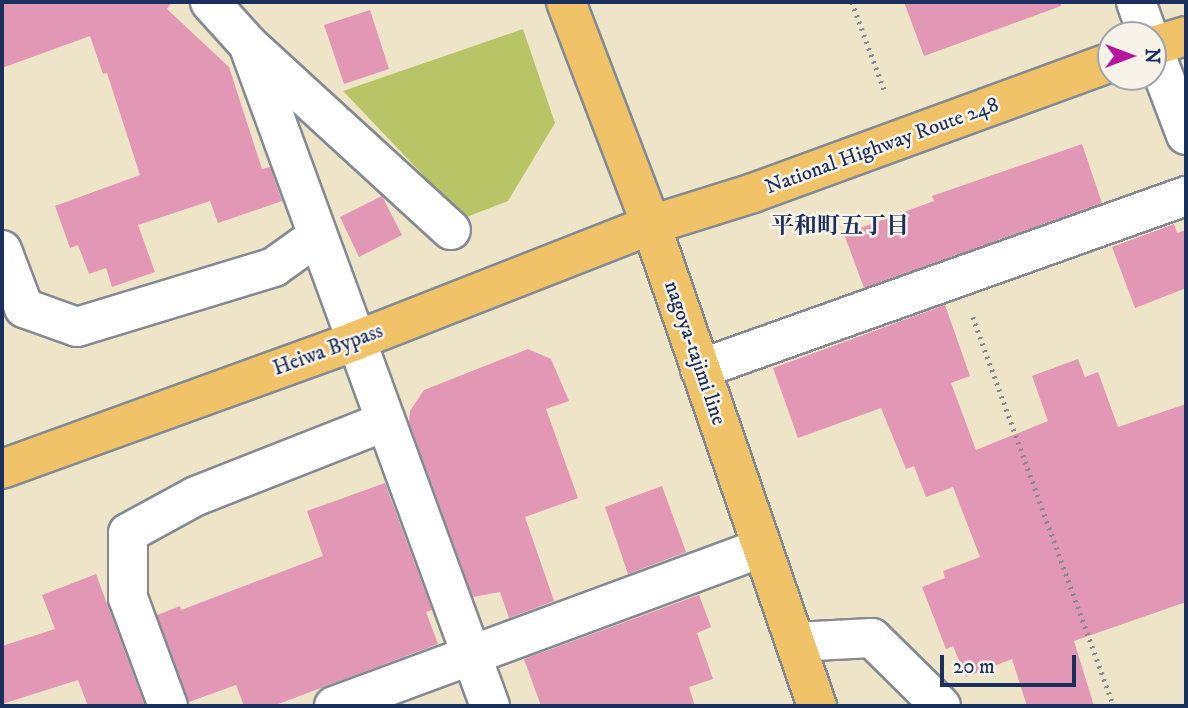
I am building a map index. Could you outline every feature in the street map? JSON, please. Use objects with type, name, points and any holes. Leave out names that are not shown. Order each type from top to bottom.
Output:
[{"type":"main road","name":"nagoya-tajimi line","points":[[566,2],[651,225],[817,706]]},
{"type":"main road","points":[[1167,42],[1186,36]]},
{"type":"main road","name":"National Highway Route 248","points":[[651,225],[753,193],[1097,67]]},
{"type":"main road","name":"Heiwa Bypass","points":[[2,469],[355,341],[651,225]]},
{"type":"street","points":[[210,2],[248,44],[451,230]]},
{"type":"street","points":[[1136,2],[1143,21]]},
{"type":"street","points":[[248,44],[316,237],[489,706]]},
{"type":"street","points":[[1167,84],[1186,135]]},
{"type":"street","points":[[700,369],[1186,196]]},
{"type":"street","points":[[2,250],[24,308],[78,327],[274,267],[316,237]]},
{"type":"street","points":[[168,706],[128,598],[128,533],[196,496],[384,422]]},
{"type":"street","points":[[334,706],[762,548]]},
{"type":"street","points":[[795,642],[872,638],[940,706]]},
{"type":"path","points":[[852,2],[884,89]]},
{"type":"path","points":[[959,277],[1114,706]]},
{"type":"green space","points":[[523,29],[555,123],[508,201],[464,218],[343,91]]},
{"type":"building","points":[[2,2],[172,2],[167,9],[229,67],[262,169],[270,167],[282,201],[218,223],[210,201],[138,225],[155,272],[112,287],[106,268],[89,274],[78,245],[70,248],[55,206],[140,175],[107,73],[103,74],[90,36],[2,68]]},
{"type":"building","points":[[904,2],[1061,2],[1061,6],[924,56]]},
{"type":"building","points":[[370,10],[389,69],[344,84],[324,25]]},
{"type":"building","points":[[1082,144],[1102,203],[864,288],[844,234],[934,201],[932,196]]},
{"type":"building","points":[[382,196],[402,235],[359,257],[340,217]]},
{"type":"building","points":[[1174,224],[1177,233],[1186,230],[1186,288],[1135,308],[1112,247]]},
{"type":"building","points":[[945,305],[970,376],[951,383],[976,450],[1048,421],[1032,376],[1078,359],[1085,377],[1098,372],[1118,427],[1186,404],[1186,602],[1074,641],[1094,706],[1027,706],[1012,659],[966,677],[953,646],[946,649],[922,587],[945,578],[943,571],[980,557],[953,487],[926,497],[914,466],[906,469],[881,408],[798,438],[773,368]]},
{"type":"building","points":[[528,349],[551,359],[569,401],[546,409],[578,498],[525,517],[554,601],[509,618],[500,592],[473,597],[409,422],[410,411],[424,390]]},
{"type":"building","points":[[385,483],[432,610],[426,612],[438,644],[273,706],[244,706],[236,685],[189,702],[157,615],[180,606],[181,610],[323,556],[307,511]]},
{"type":"building","points":[[662,486],[686,552],[628,574],[605,507]]},
{"type":"building","points":[[96,574],[145,706],[88,706],[78,680],[2,704],[2,646],[55,629],[42,595]]},
{"type":"building","points":[[699,595],[711,627],[697,633],[713,679],[689,687],[695,706],[541,706],[524,659]]},
{"type":"district","name":"平和町五丁目","points":[[840,227]]}]
